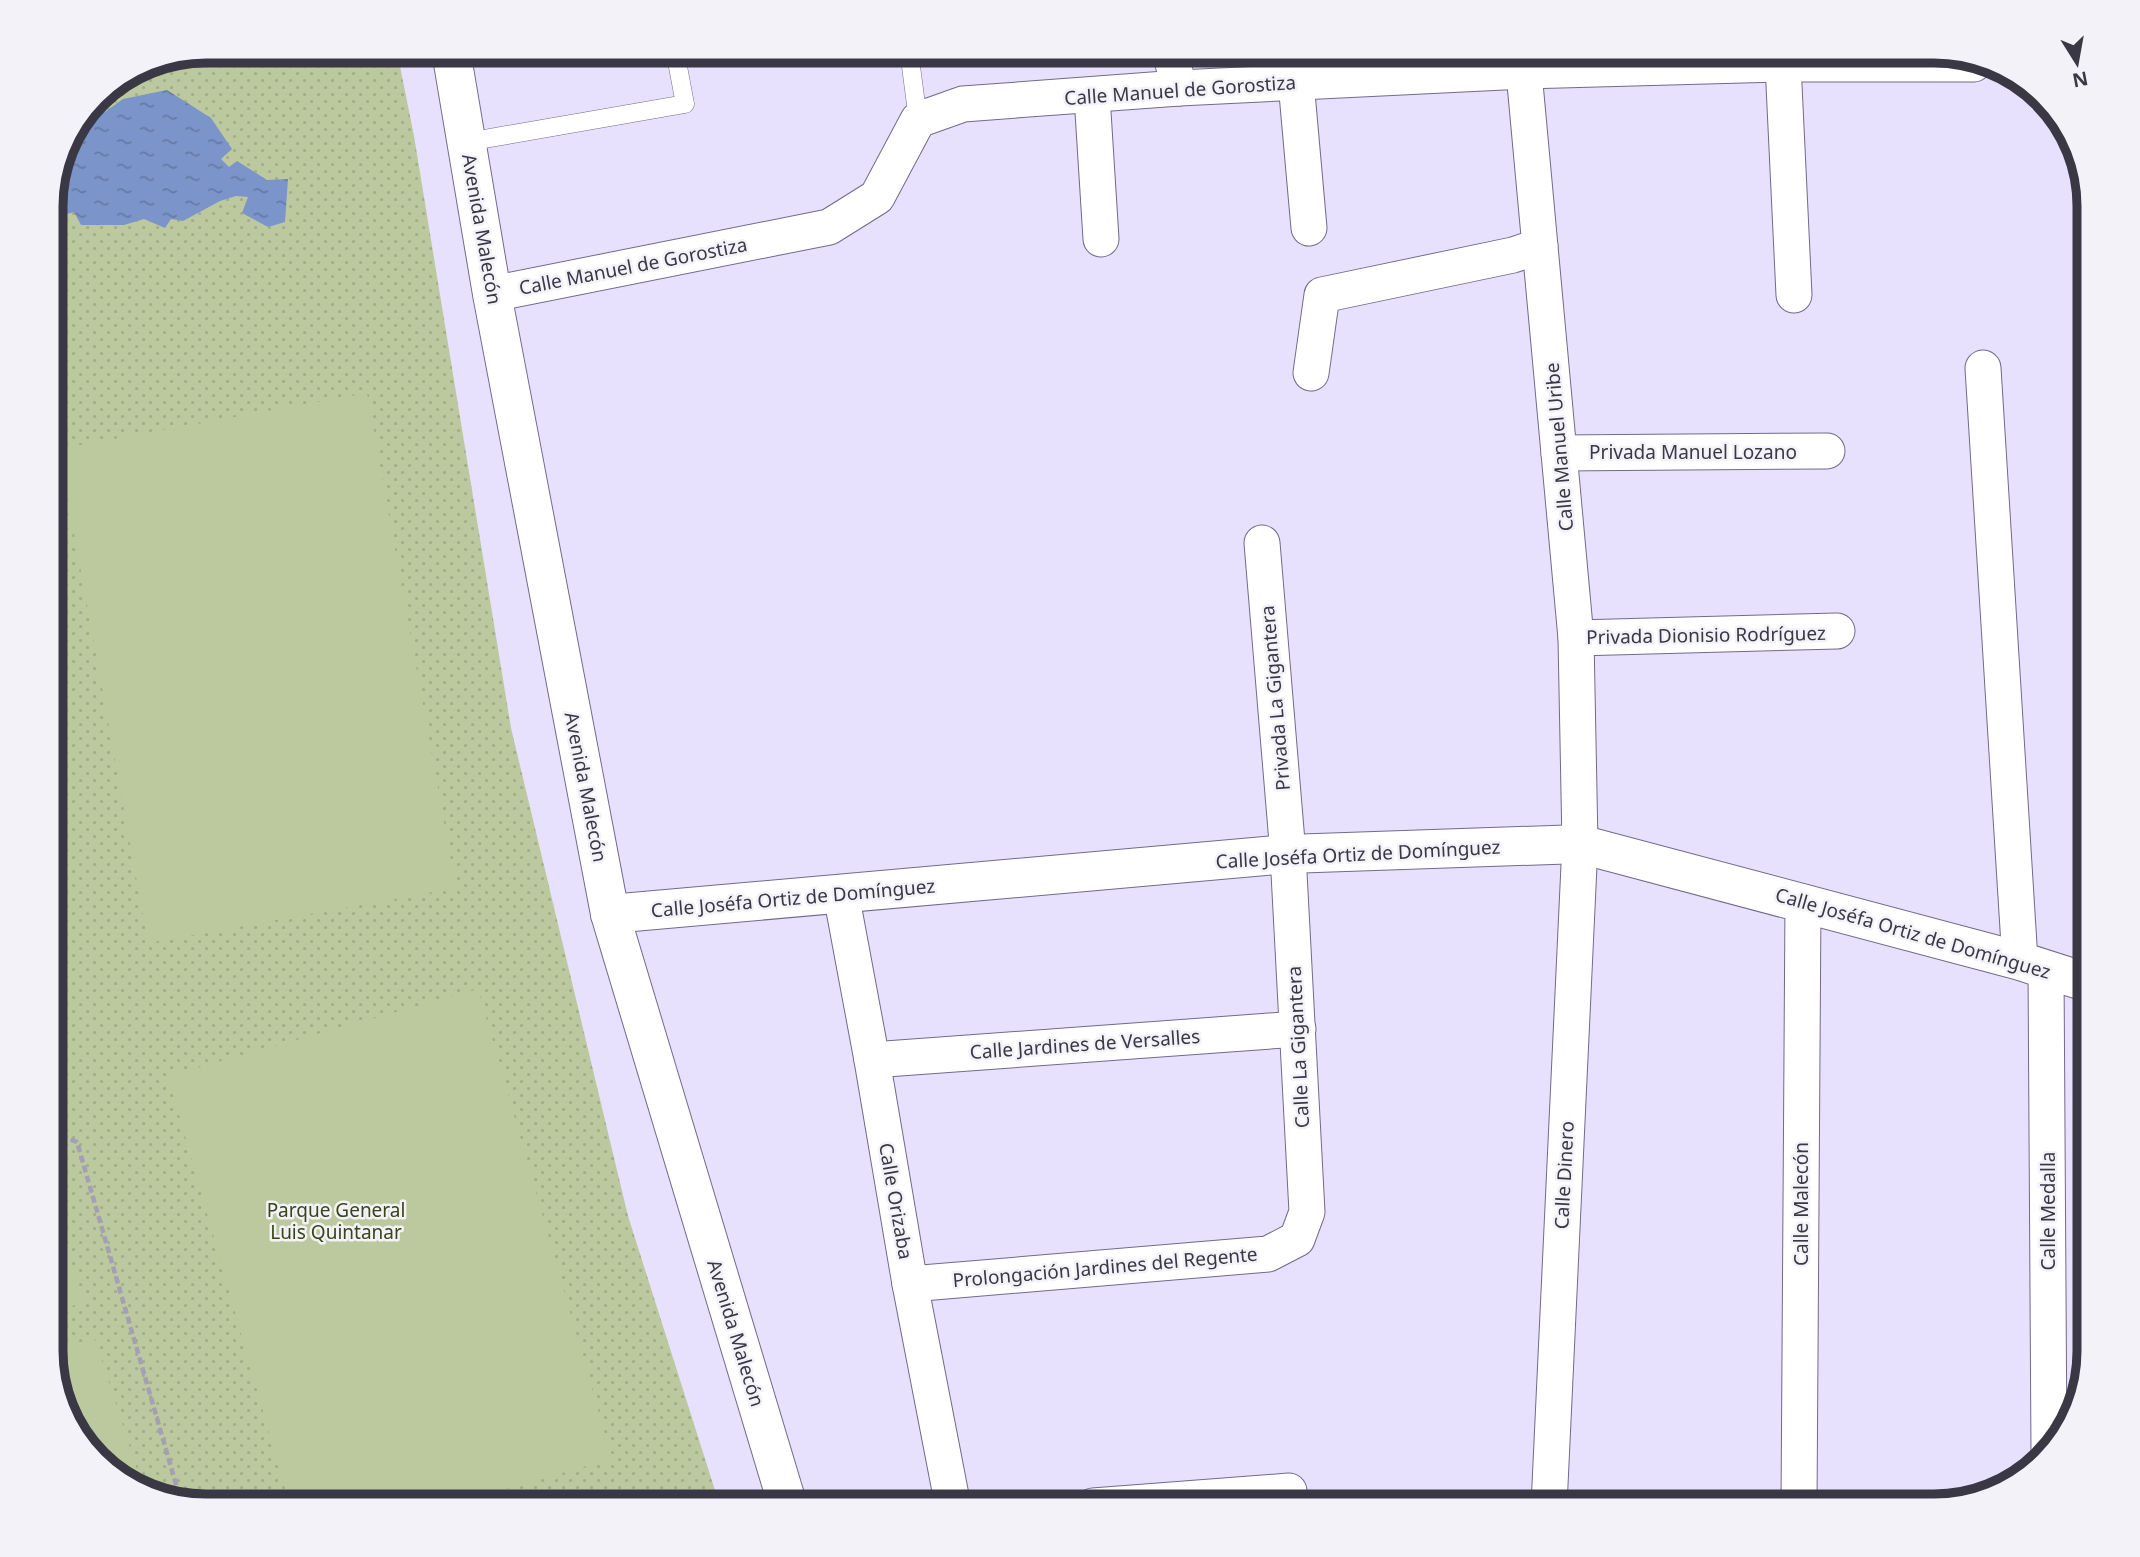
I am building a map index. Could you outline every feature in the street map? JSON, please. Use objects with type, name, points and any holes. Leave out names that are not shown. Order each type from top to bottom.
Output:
[{"type":"main road","name":"Avenida Malecón","points":[[453,63],[492,294],[610,914],[784,1494]]},
{"type":"main road","name":"Calle Joséfa Ortiz de Domínguez","points":[[610,914],[1287,854],[1580,844],[1802,902],[2077,979]]},
{"type":"street","points":[[1173,63],[1179,88]]},
{"type":"street","name":"Calle Manuel de Gorostiza","points":[[492,294],[829,227],[877,197],[918,120],[963,104],[1296,82],[1501,63]]},
{"type":"street","name":"Calle Manuel Uribe","points":[[1523,63],[1576,638],[1580,844]]},
{"type":"street","name":"Calle Manuel de Gorostiza","points":[[1696,63],[1953,64]]},
{"type":"street","points":[[1783,64],[1794,295]]},
{"type":"street","points":[[1296,82],[1309,228]]},
{"type":"street","points":[[1092,96],[1101,239]]},
{"type":"street","points":[[1311,373],[1322,295],[1513,255],[1540,246]]},
{"type":"street","name":"Calle Medalla","points":[[1983,368],[2033,965],[2048,1436]]},
{"type":"street","name":"Privada Manuel Lozano","points":[[1559,453],[1827,451]]},
{"type":"street","name":"Privada La Gigantera","points":[[1262,543],[1287,854]]},
{"type":"street","name":"Privada Dionisio Rodríguez","points":[[1576,638],[1836,631]]},
{"type":"street","name":"Calle Dinero","points":[[1550,1494],[1580,844]]},
{"type":"street","name":"Calle La Gigantera","points":[[1287,854],[1307,1212],[1297,1239]]},
{"type":"street","name":"Calle Orizaba","points":[[841,894],[909,1284],[951,1494]]},
{"type":"street","name":"Calle Malecón","points":[[1799,1494],[1802,902]]},
{"type":"street","name":"Calle Jardines de Versalles","points":[[872,1060],[1298,1029]]},
{"type":"street","name":"Prolongación Jardines del Regente","points":[[909,1284],[1268,1254],[1297,1239]]},
{"type":"street","points":[[1261,1494],[1289,1492]]},
{"type":"lane","points":[[467,142],[685,104],[677,63]]},
{"type":"lane","points":[[911,63],[918,120]]},
{"type":"path","points":[[63,1137],[77,1142],[178,1491]]},
{"type":"green space","name":"Parque General Luis Quintanar","points":[[399,63],[414,136],[511,728],[628,1216],[716,1494],[187,1493],[143,1479],[119,1464],[87,1430],[74,1406],[63,1360],[63,197],[68,169],[82,135],[105,105],[143,78],[187,64]]},
{"type":"green space","points":[[367,393],[456,888],[148,943],[63,471],[63,448]]},
{"type":"green space","points":[[478,989],[612,1459],[488,1494],[287,1494],[168,1076]]},
{"type":"green space","points":[[63,1239],[84,1302],[63,1309]]},
{"type":"green space","points":[[95,1339],[140,1477],[105,1452],[82,1422],[68,1388],[63,1349]]},
{"type":"water","points":[[167,90],[211,118],[232,149],[221,159],[229,167],[237,161],[267,180],[288,179],[285,222],[268,227],[242,213],[248,197],[236,196],[220,201],[183,221],[171,219],[165,228],[144,219],[124,225],[81,225],[74,212],[63,215],[68,169],[82,135],[91,122],[123,99]]}]
